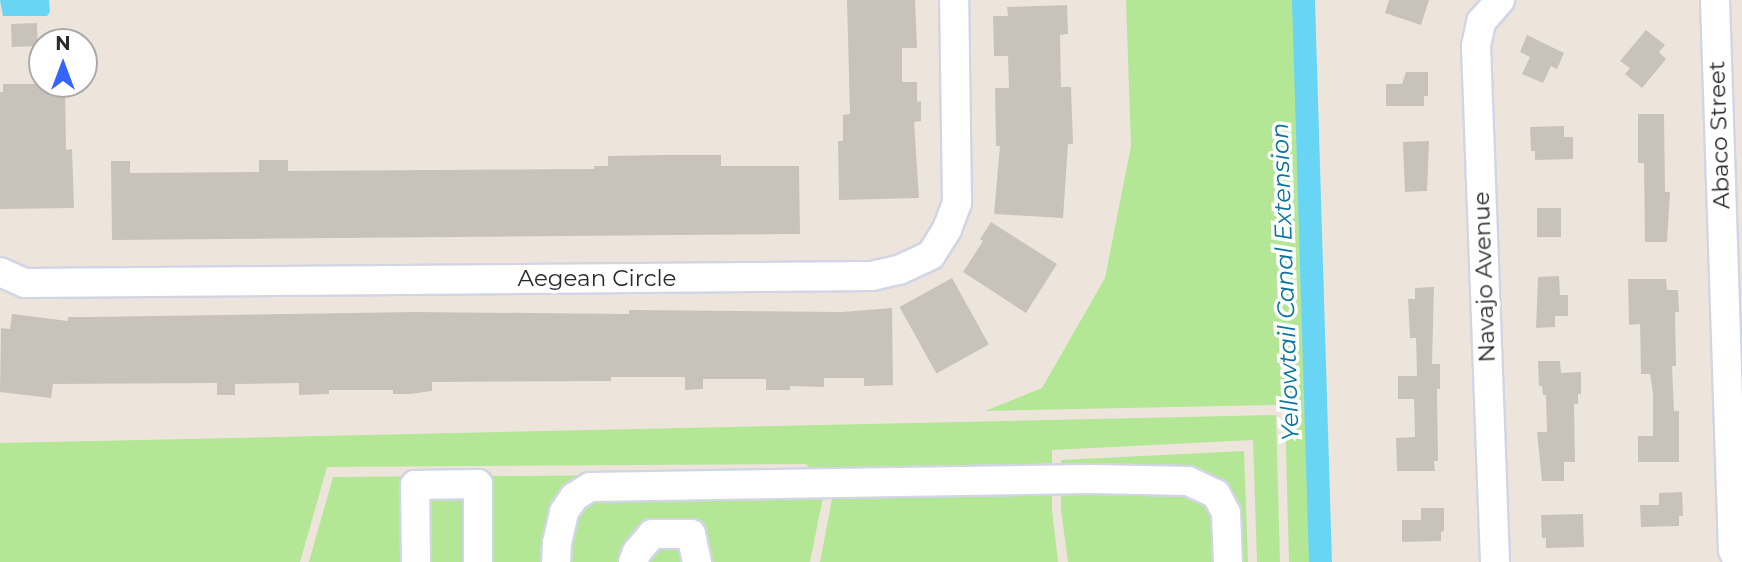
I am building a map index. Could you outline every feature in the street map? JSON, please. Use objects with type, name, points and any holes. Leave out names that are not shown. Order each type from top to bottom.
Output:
[{"type":"street","name":"Aegean Circle","points":[[0,272],[25,283],[872,276],[899,270],[930,255],[947,229],[957,203],[954,0]]},
{"type":"street","name":"Navajo Avenue","points":[[1494,562],[1476,46],[1481,22],[1500,0]]},
{"type":"street","name":"Abaco Street","points":[[1714,0],[1734,550],[1738,562]]},
{"type":"street","points":[[556,562],[564,512],[574,497],[590,486],[1093,478],[1188,481],[1216,494],[1226,513],[1228,562]]},
{"type":"street","points":[[416,562],[415,485],[478,484],[478,562]]},
{"type":"street","points":[[634,562],[637,552],[652,534],[691,534],[697,562]]},
{"type":"green space","points":[[1126,0],[1310,0],[1328,562],[1289,562],[1285,414],[1278,405],[985,411],[1042,388],[1105,278],[1131,146]]},
{"type":"green space","points":[[1276,415],[1280,562],[1257,562],[1253,440],[1052,450],[1052,510],[1058,562],[820,562],[833,494],[806,464],[327,467],[300,562],[0,562],[0,443]]},
{"type":"green space","points":[[1244,451],[1248,562],[1068,562],[1061,510],[1061,460]]},
{"type":"green space","points":[[803,474],[823,497],[810,562],[309,562],[333,477]]},
{"type":"water","points":[[0,0],[49,0],[50,12],[47,16],[3,16]]},
{"type":"building","points":[[847,0],[915,0],[917,48],[902,48],[902,82],[917,82],[917,102],[921,101],[921,121],[914,122],[919,198],[839,200],[838,141],[843,141],[843,115],[850,114]]},
{"type":"building","points":[[1389,0],[1429,0],[1421,25],[1385,13]]},
{"type":"building","points":[[1067,5],[1068,34],[1060,35],[1061,87],[1071,87],[1073,144],[1068,144],[1063,218],[994,214],[1000,146],[996,146],[995,88],[1009,88],[1008,56],[994,56],[993,16],[1008,16],[1007,7]]},
{"type":"building","points":[[37,23],[37,28],[28,28],[28,46],[12,47],[11,24]]},
{"type":"building","points":[[1646,30],[1665,45],[1659,52],[1666,59],[1642,88],[1625,74],[1630,68],[1620,61]]},
{"type":"building","points":[[1527,35],[1564,53],[1557,69],[1551,66],[1543,83],[1522,74],[1530,57],[1520,52]]},
{"type":"building","points":[[1406,72],[1428,72],[1428,96],[1424,96],[1424,106],[1386,106],[1386,84],[1402,84]]},
{"type":"building","points":[[3,84],[28,84],[28,98],[65,98],[66,150],[72,149],[74,208],[0,209],[0,92],[3,92]]},
{"type":"building","points":[[1638,114],[1664,114],[1665,192],[1670,192],[1667,242],[1645,242],[1644,163],[1638,163]]},
{"type":"building","points":[[1564,126],[1564,137],[1573,137],[1573,159],[1535,160],[1535,151],[1531,151],[1530,127]]},
{"type":"building","points":[[1429,141],[1427,191],[1405,192],[1403,142]]},
{"type":"building","points":[[721,155],[721,166],[799,166],[800,234],[112,240],[111,161],[130,161],[130,173],[259,172],[259,160],[288,160],[288,171],[594,169],[594,166],[608,166],[608,156]]},
{"type":"building","points":[[1537,208],[1561,208],[1561,237],[1537,237]]},
{"type":"building","points":[[991,222],[1057,264],[1026,313],[963,272],[983,241],[980,239]]},
{"type":"building","points":[[1559,276],[1560,295],[1568,295],[1568,316],[1555,316],[1555,327],[1536,328],[1538,277]]},
{"type":"building","points":[[952,278],[989,344],[936,374],[900,307]]},
{"type":"building","points":[[1628,279],[1666,279],[1667,290],[1678,290],[1679,312],[1675,312],[1676,366],[1672,366],[1674,411],[1679,411],[1679,462],[1638,462],[1638,436],[1653,436],[1653,393],[1650,374],[1641,374],[1640,324],[1629,325]]},
{"type":"building","points":[[1434,287],[1432,364],[1440,364],[1440,389],[1437,389],[1438,461],[1434,461],[1435,471],[1397,471],[1396,438],[1415,437],[1414,399],[1398,399],[1398,376],[1417,376],[1416,338],[1410,338],[1408,299],[1415,299],[1415,288]]},
{"type":"building","points":[[892,308],[893,385],[864,386],[864,378],[824,378],[824,387],[790,386],[790,390],[766,390],[766,379],[703,379],[703,389],[685,390],[685,377],[611,377],[611,381],[432,382],[432,391],[410,394],[393,394],[393,390],[329,390],[329,394],[299,395],[299,383],[235,384],[235,395],[217,395],[217,383],[53,384],[51,398],[0,392],[1,328],[10,329],[12,314],[68,321],[68,317],[416,312],[629,314],[629,310],[842,312]]},
{"type":"building","points":[[1538,361],[1560,361],[1561,373],[1581,372],[1581,394],[1578,394],[1578,404],[1574,404],[1575,462],[1564,462],[1564,481],[1542,481],[1537,432],[1547,432],[1546,395],[1543,395],[1542,386],[1539,386]]},
{"type":"building","points":[[1682,492],[1683,516],[1679,516],[1679,526],[1641,527],[1640,505],[1659,505],[1659,493]]},
{"type":"building","points":[[1421,508],[1444,508],[1441,541],[1402,542],[1402,520],[1421,520]]},
{"type":"building","points":[[1583,514],[1584,547],[1546,548],[1546,538],[1542,538],[1541,515]]},
{"type":"waterway","name":"Yellowtail Canal Extension","points":[[1303,0],[1320,562]]}]
